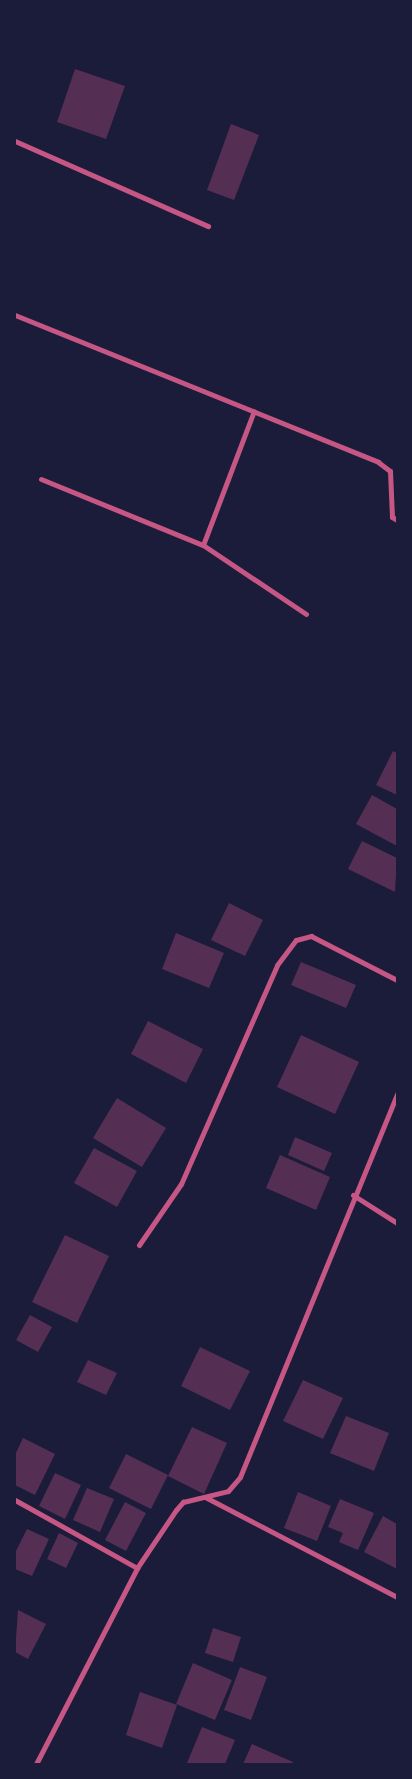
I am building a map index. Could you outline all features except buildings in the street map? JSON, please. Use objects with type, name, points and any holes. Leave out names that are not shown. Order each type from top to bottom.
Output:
[{"type":"street","points":[[15,141],[208,226]]},
{"type":"street","points":[[15,315],[378,462],[390,471],[392,517],[397,520]]},
{"type":"street","points":[[203,545],[254,411]]},
{"type":"street","points":[[41,479],[203,545],[306,614]]},
{"type":"street","points":[[139,1245],[181,1184],[277,965],[296,940],[311,936],[397,980]]},
{"type":"street","points":[[36,1764],[137,1568],[183,1502],[228,1492],[240,1477],[353,1195],[397,1094]]},
{"type":"street","points":[[353,1195],[397,1223]]},
{"type":"street","points":[[205,1497],[397,1597]]},
{"type":"street","points":[[15,1500],[137,1568]]}]
